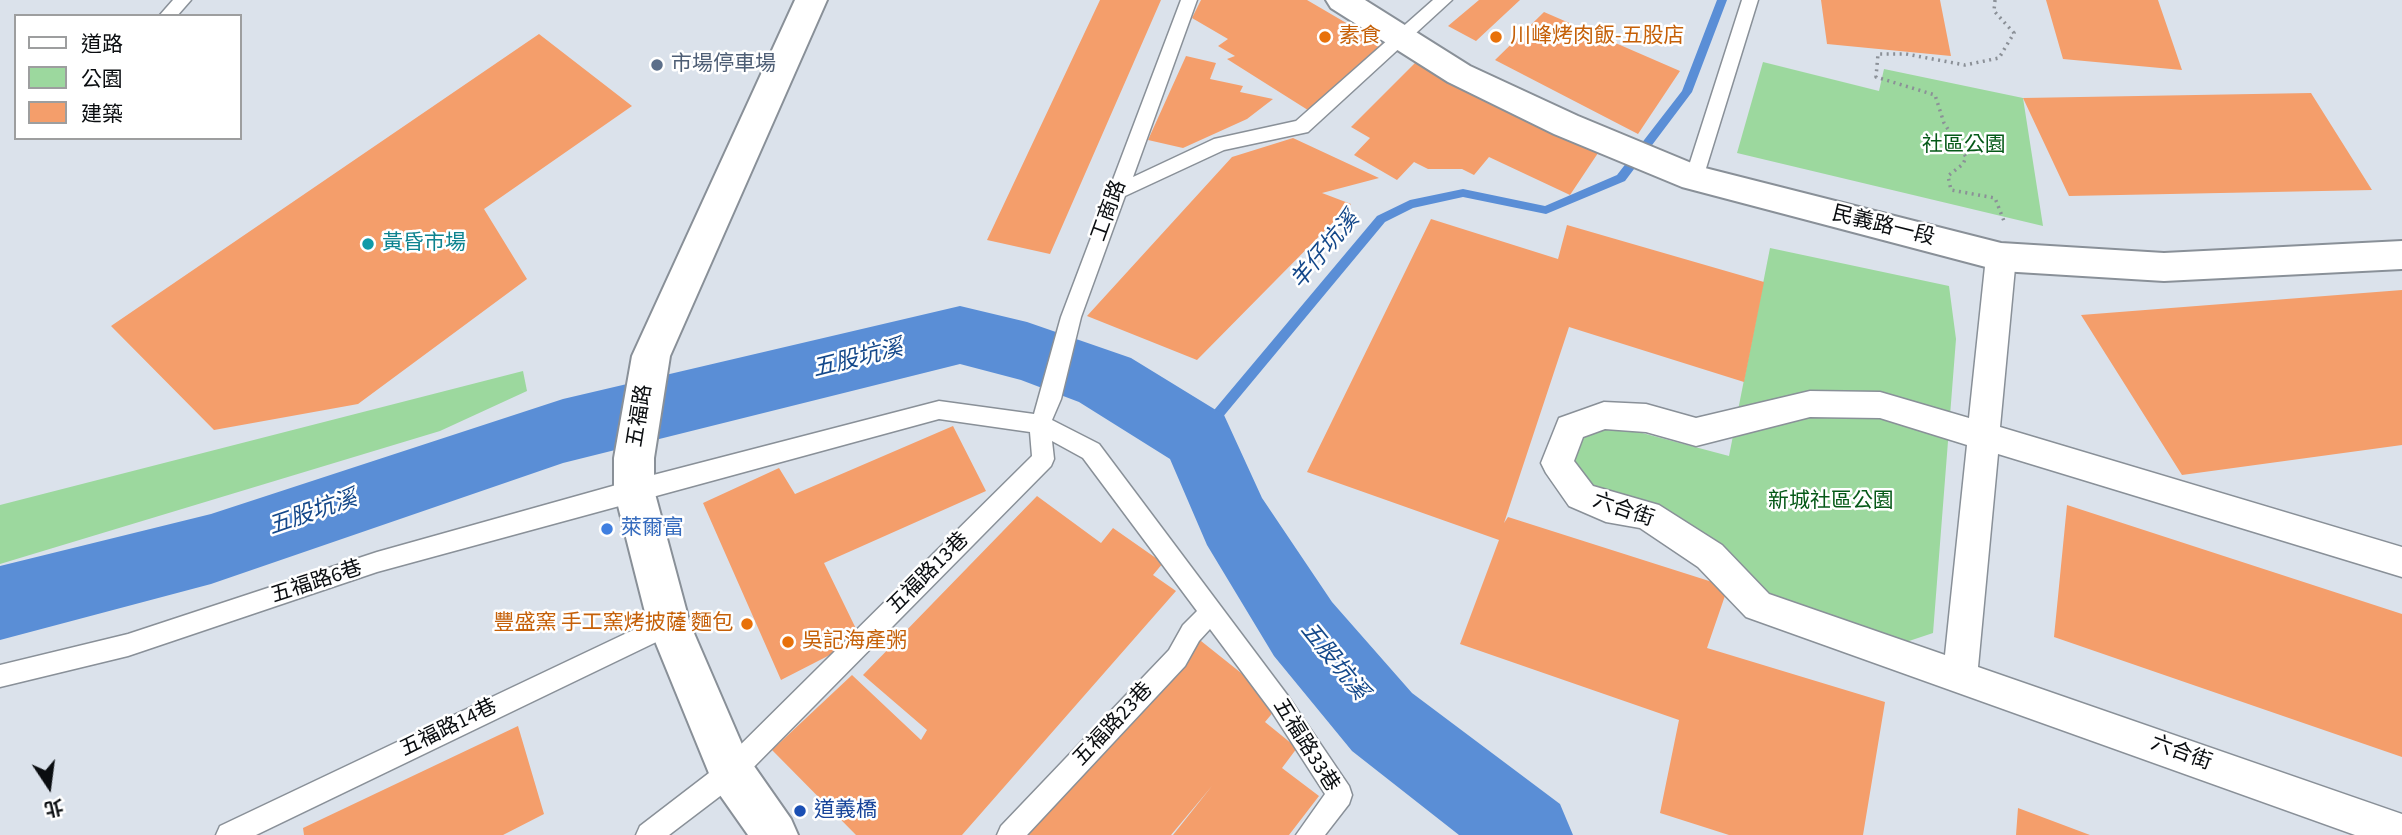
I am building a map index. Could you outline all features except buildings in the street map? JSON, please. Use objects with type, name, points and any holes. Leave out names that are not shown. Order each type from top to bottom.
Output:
[{"type":"main road","name":"五福路","points":[[775,835],[731,772],[669,624],[634,474],[651,356],[811,0]]},
{"type":"main road","name":"民義路一段","points":[[1342,0],[1459,74],[1566,125],[1694,178],[2010,257],[2164,267],[2402,255]]},
{"type":"street","points":[[1960,676],[1984,434],[2010,257]]},
{"type":"street","name":"六合街","points":[[2402,562],[1984,434],[1880,405],[1810,404],[1696,432],[1646,418],[1604,415],[1570,428],[1557,463],[1581,496],[1606,507],[1647,515],[1710,556],[1758,606],[2402,833]]},
{"type":"lane","points":[[169,14],[183,0]]},
{"type":"lane","name":"工商路","points":[[1041,425],[1051,399],[1071,317],[1189,0]]},
{"type":"lane","points":[[1118,192],[1220,144],[1303,127],[1399,37],[1444,0]]},
{"type":"lane","points":[[1694,178],[1750,0]]},
{"type":"lane","name":"五福路6巷","points":[[0,676],[128,645],[634,474],[939,410],[1041,425],[1091,450],[1270,691]]},
{"type":"lane","name":"五福路13巷","points":[[649,835],[731,772],[1043,459],[1041,425]]},
{"type":"lane","name":"五福路23巷","points":[[1010,835],[1177,658],[1191,634],[1212,611]]},
{"type":"lane","name":"五福路14巷","points":[[229,835],[669,624]]},
{"type":"lane","name":"五福路33巷","points":[[1270,691],[1340,795],[1309,835]]},
{"type":"path","points":[[1995,0],[1994,11],[2014,33],[2007,51],[1999,58],[1965,65],[1906,54],[1878,54],[1877,77],[1935,94],[1944,123],[1966,157],[1964,163],[1948,176],[1951,190],[1995,198],[2010,257]]},
{"type":"green space","name":"社區公園","points":[[1763,62],[1879,91],[1884,69],[2023,98],[2043,226],[1737,153]]},
{"type":"green space","name":"新城社區公園","points":[[1770,248],[1949,286],[1956,339],[1933,633],[1894,646],[1767,599],[1713,539],[1646,511],[1594,495],[1572,464],[1579,438],[1612,425],[1729,456]]},
{"type":"green space","points":[[523,371],[527,391],[440,431],[0,564],[0,505]]},
{"type":"waterway","name":"羊仔坑溪","points":[[1198,438],[1381,219],[1410,204],[1463,193],[1546,210],[1621,178],[1687,92],[1722,0]]},
{"type":"waterway","name":"五股坑溪","points":[[0,603],[211,549],[563,431],[960,335],[1027,352],[1105,380],[1198,438],[1234,521],[1303,629],[1382,722],[1529,835]]},
{"type":"place","name":"素食","points":[[1325,37]]},
{"type":"place","name":"川峰烤肉飯-五股店","points":[[1496,37]]},
{"type":"place","name":"市場停車場","points":[[657,65]]},
{"type":"place","name":"黃昏市場","points":[[368,244]]},
{"type":"place","name":"萊爾富","points":[[607,529]]},
{"type":"place","name":"豐盛窯 手工窯烤披薩 麵包","points":[[747,624]]},
{"type":"place","name":"吳記海產粥","points":[[788,642]]},
{"type":"place","name":"道義橋","points":[[800,811]]}]
